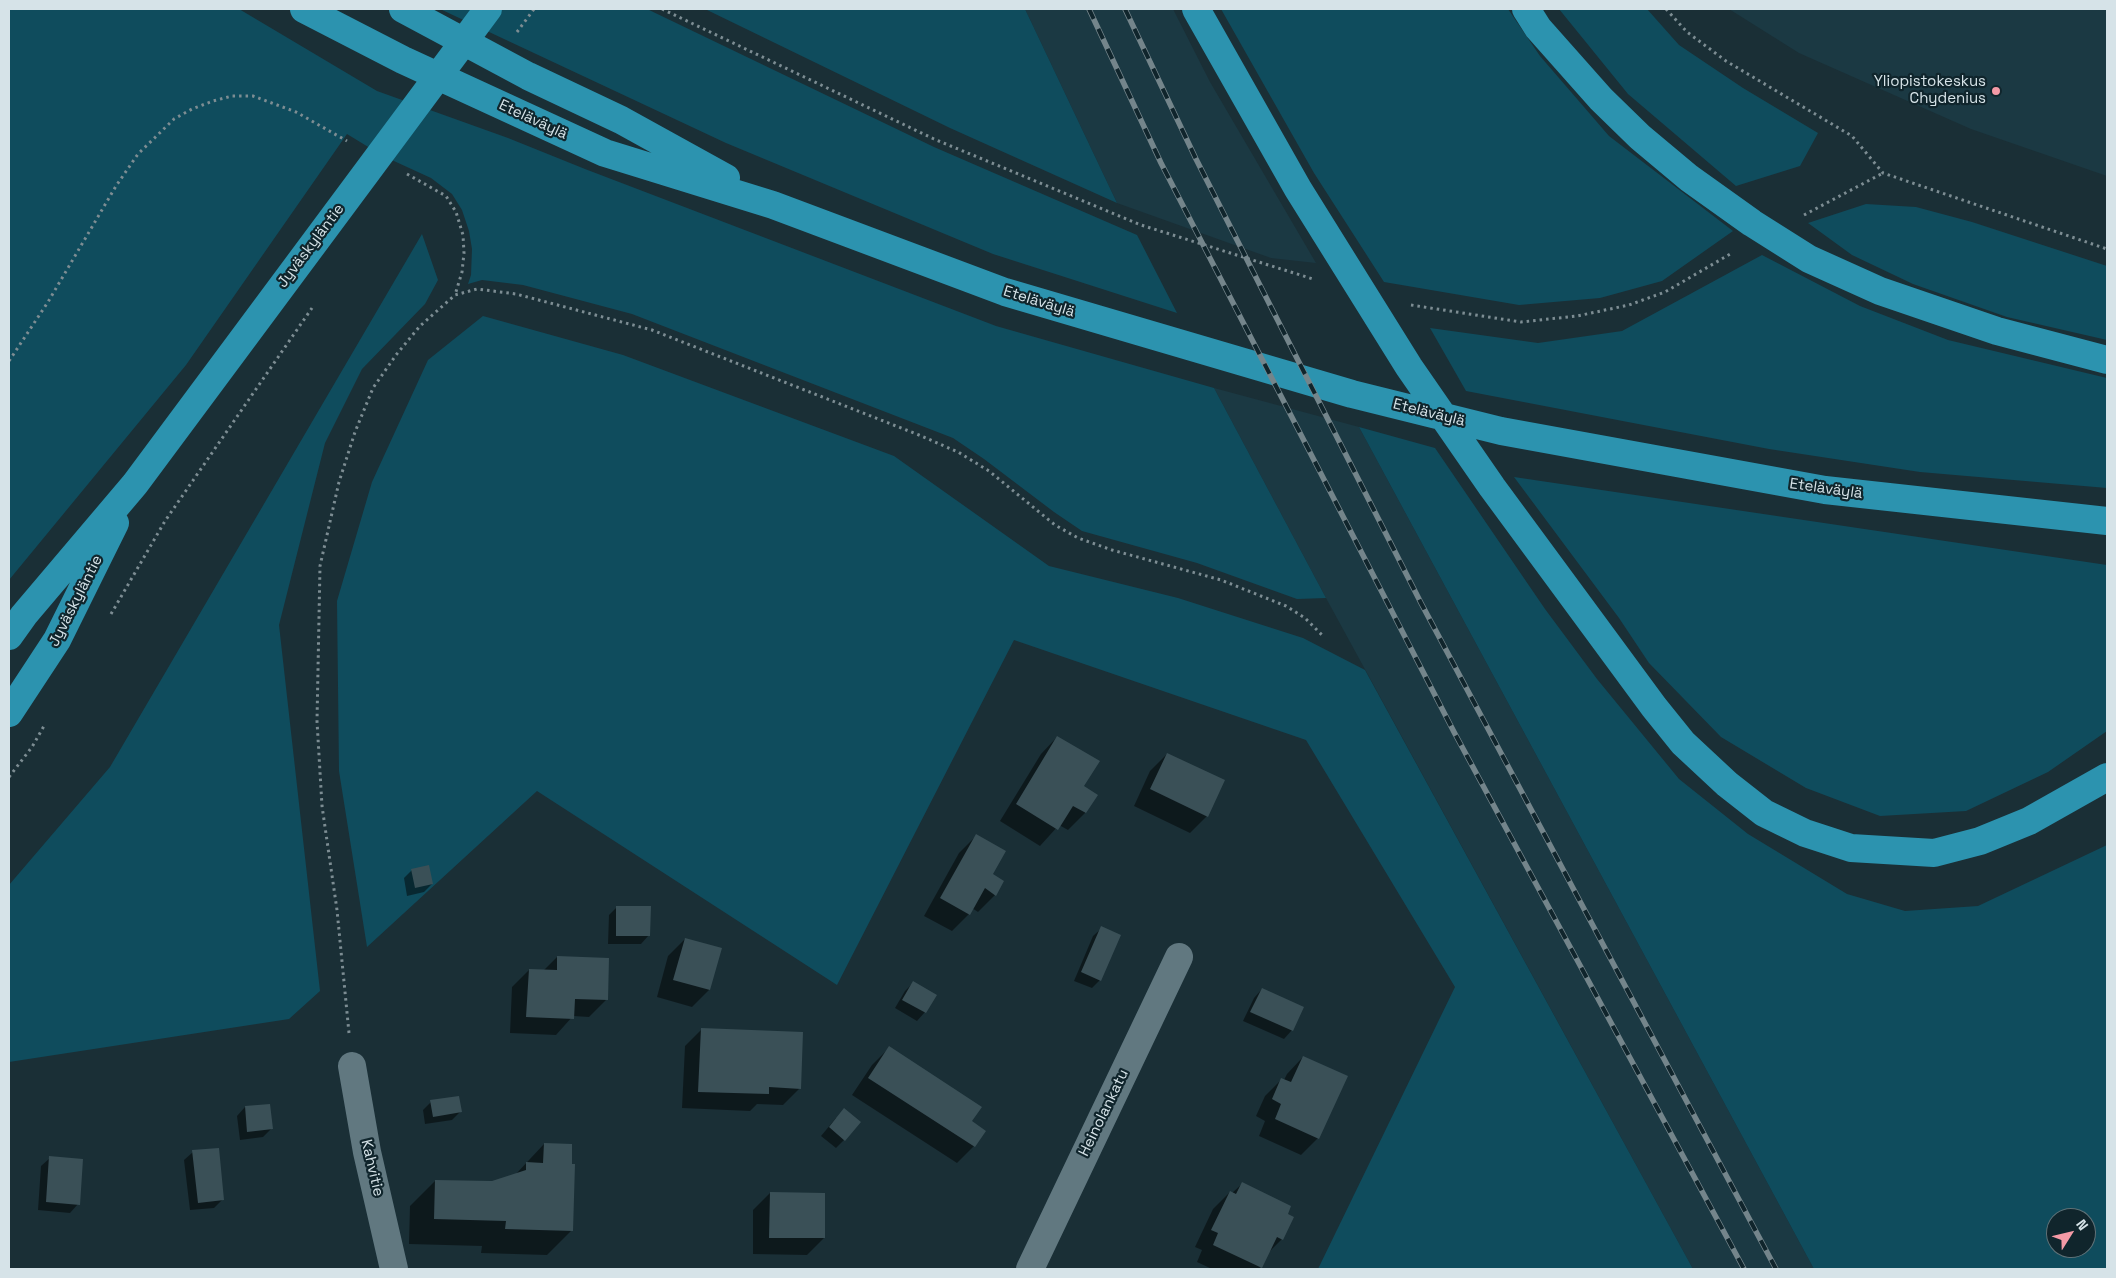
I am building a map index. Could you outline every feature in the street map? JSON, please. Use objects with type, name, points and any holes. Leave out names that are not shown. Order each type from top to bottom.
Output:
[{"type":"highway","name":"Eteläväylä","points":[[304,9],[403,60],[605,153],[774,205],[1005,292],[1352,394],[1501,431],[1825,490],[2107,521]]},
{"type":"highway","name":"Eteläväylä","points":[[403,9],[528,76],[621,120],[774,205]]},
{"type":"highway","name":"Jyväskyläntie","points":[[9,636],[24,615],[135,484],[488,9]]},
{"type":"highway","points":[[1196,9],[1298,189],[1409,367],[1492,487],[1611,650],[1683,742],[1727,784],[1764,813],[1805,833],[1851,848],[1934,853],[1980,841],[2029,821],[2107,777]]},
{"type":"highway","points":[[1526,9],[1538,28],[1601,99],[1640,137],[1697,183],[1752,223],[1810,259],[1880,291],[1988,328],[2107,360]]},
{"type":"highway","name":"Jyväskyläntie","points":[[9,713],[58,640],[135,484]]},
{"type":"street","name":"Heinolankatu","points":[[1030,1269],[1179,957]]},
{"type":"street","name":"Kahvitie","points":[[352,1066],[367,1152],[394,1269]]},
{"type":"path","points":[[662,9],[934,139],[1141,225],[1319,281]]},
{"type":"path","points":[[1666,9],[1687,32],[1726,61],[1852,136],[1883,173],[2107,249]]},
{"type":"path","points":[[9,361],[48,302],[116,186],[138,154],[155,135],[174,119],[192,109],[213,101],[232,96],[253,96],[317,122],[355,146]]},
{"type":"path","points":[[404,172],[446,196],[456,212],[463,235],[464,253],[462,272],[455,295]]},
{"type":"path","points":[[1804,215],[1883,173]]},
{"type":"path","points":[[1406,304],[1521,322],[1577,316],[1629,305],[1665,292],[1732,253]]},
{"type":"path","points":[[352,1066],[337,910],[322,806],[317,720],[320,566],[339,482],[373,388],[396,355],[420,326],[455,295],[477,289],[516,294],[652,330],[902,428],[958,452],[988,471],[1055,525],[1078,538],[1112,550],[1221,580],[1286,606],[1305,618],[1324,637]]},
{"type":"path","points":[[106,622],[165,521],[315,303]]},
{"type":"path","points":[[9,777],[32,747],[47,722]]},
{"type":"shaded area","points":[[9,9],[239,9],[377,91],[508,138],[996,326],[1214,388],[1326,598],[1297,599],[1197,563],[1082,531],[953,438],[632,314],[523,285],[482,280],[468,284],[471,275],[472,249],[469,231],[462,210],[452,194],[431,178],[383,156],[347,134],[186,365],[9,580]]},
{"type":"shaded area","points":[[440,9],[647,9],[934,147],[1137,235],[1177,313],[993,254],[726,143]]},
{"type":"shaded area","points":[[705,9],[1025,9],[1117,203],[950,128]]},
{"type":"shaded area","points":[[1025,9],[1173,9],[1210,82],[1316,263],[1271,258],[1117,203]]},
{"type":"shaded area","points":[[1221,9],[1508,9],[1540,56],[1609,136],[1733,231],[1662,281],[1600,298],[1519,305],[1384,282],[1314,173]]},
{"type":"shaded area","points":[[1559,9],[1647,9],[1679,45],[1743,88],[1818,133],[1800,166],[1736,186],[1628,94]]},
{"type":"shaded area","name":"Yliopistokeskus Chydenius","points":[[1729,9],[2107,9],[2107,176],[1971,129],[1799,53]]},
{"type":"shaded area","points":[[1866,204],[1916,207],[1972,222],[2107,266],[2107,340],[2007,317],[1913,284],[1852,255],[1808,223]]},
{"type":"shaded area","points":[[422,234],[438,280],[425,304],[362,369],[325,443],[279,625],[320,991],[289,1019],[9,1062],[9,885],[110,767]]},
{"type":"shaded area","points":[[1762,255],[1860,306],[1948,340],[2107,378],[2107,488],[1920,472],[1769,449],[1466,391],[1430,328],[1538,343],[1622,331]]},
{"type":"shaded area","points":[[483,316],[623,355],[894,456],[1049,566],[1178,598],[1303,638],[1365,670],[1693,1269],[1318,1269],[1455,987],[1306,740],[1014,640],[837,985],[537,791],[367,947],[339,771],[337,601],[372,482],[428,360]]},
{"type":"shaded area","points":[[1214,388],[1359,427],[1814,1269],[1693,1269],[1326,598]]},
{"type":"shaded area","points":[[1359,427],[1435,448],[1545,609],[1597,679],[1679,779],[1748,834],[1847,894],[1905,911],[1978,906],[2107,845],[2107,1269],[1814,1269]]},
{"type":"shaded area","points":[[1514,477],[2107,565],[2107,731],[2048,772],[1966,811],[1880,816],[1806,788],[1721,737],[1649,663],[1619,618]]},
{"type":"building","points":[[1057,736],[1100,761],[1084,786],[1098,795],[1086,813],[1073,806],[1058,830],[1016,804]]},
{"type":"building","points":[[1167,753],[1225,780],[1208,817],[1150,789]]},
{"type":"building","points":[[976,834],[1006,851],[993,874],[1004,881],[996,896],[985,888],[970,915],[940,898]]},
{"type":"building","points":[[429,865],[433,884],[415,888],[411,869]]},
{"type":"building","points":[[616,906],[651,906],[650,936],[616,936]]},
{"type":"building","points":[[1101,926],[1121,935],[1101,981],[1081,972]]},
{"type":"building","points":[[685,938],[722,948],[710,990],[673,980]]},
{"type":"building","points":[[557,956],[609,958],[608,1000],[575,999],[574,1019],[526,1017],[529,969],[557,970]]},
{"type":"building","points":[[913,981],[937,995],[926,1013],[902,1000]]},
{"type":"building","points":[[1262,988],[1304,1007],[1293,1031],[1250,1012]]},
{"type":"building","points":[[701,1028],[803,1032],[801,1089],[769,1087],[769,1094],[698,1092]]},
{"type":"building","points":[[889,1046],[982,1107],[972,1121],[986,1131],[975,1147],[868,1078]]},
{"type":"building","points":[[1303,1056],[1348,1076],[1319,1139],[1275,1119],[1281,1104],[1272,1099],[1281,1078],[1291,1082]]},
{"type":"building","points":[[459,1096],[462,1112],[433,1117],[430,1100]]},
{"type":"building","points":[[270,1104],[273,1129],[247,1132],[245,1106]]},
{"type":"building","points":[[844,1108],[861,1122],[845,1141],[829,1127]]},
{"type":"building","points":[[544,1143],[572,1144],[572,1164],[575,1164],[573,1231],[505,1229],[506,1221],[434,1219],[435,1180],[492,1181],[526,1170],[526,1162],[543,1163]]},
{"type":"building","points":[[219,1148],[224,1200],[198,1203],[192,1150]]},
{"type":"building","points":[[49,1156],[83,1159],[80,1205],[46,1202]]},
{"type":"building","points":[[1242,1182],[1291,1206],[1288,1214],[1294,1217],[1283,1240],[1277,1237],[1262,1268],[1213,1245],[1218,1233],[1211,1230],[1230,1191],[1236,1194]]},
{"type":"building","points":[[770,1192],[825,1193],[825,1238],[769,1238]]},
{"type":"railway","points":[[1089,9],[1161,163],[1454,732],[1744,1269]]},
{"type":"railway","points":[[1125,9],[1196,159],[1421,603],[1776,1269]]},
{"type":"place","name":"Yliopistokeskus Chydenius","points":[[1996,91]]}]
